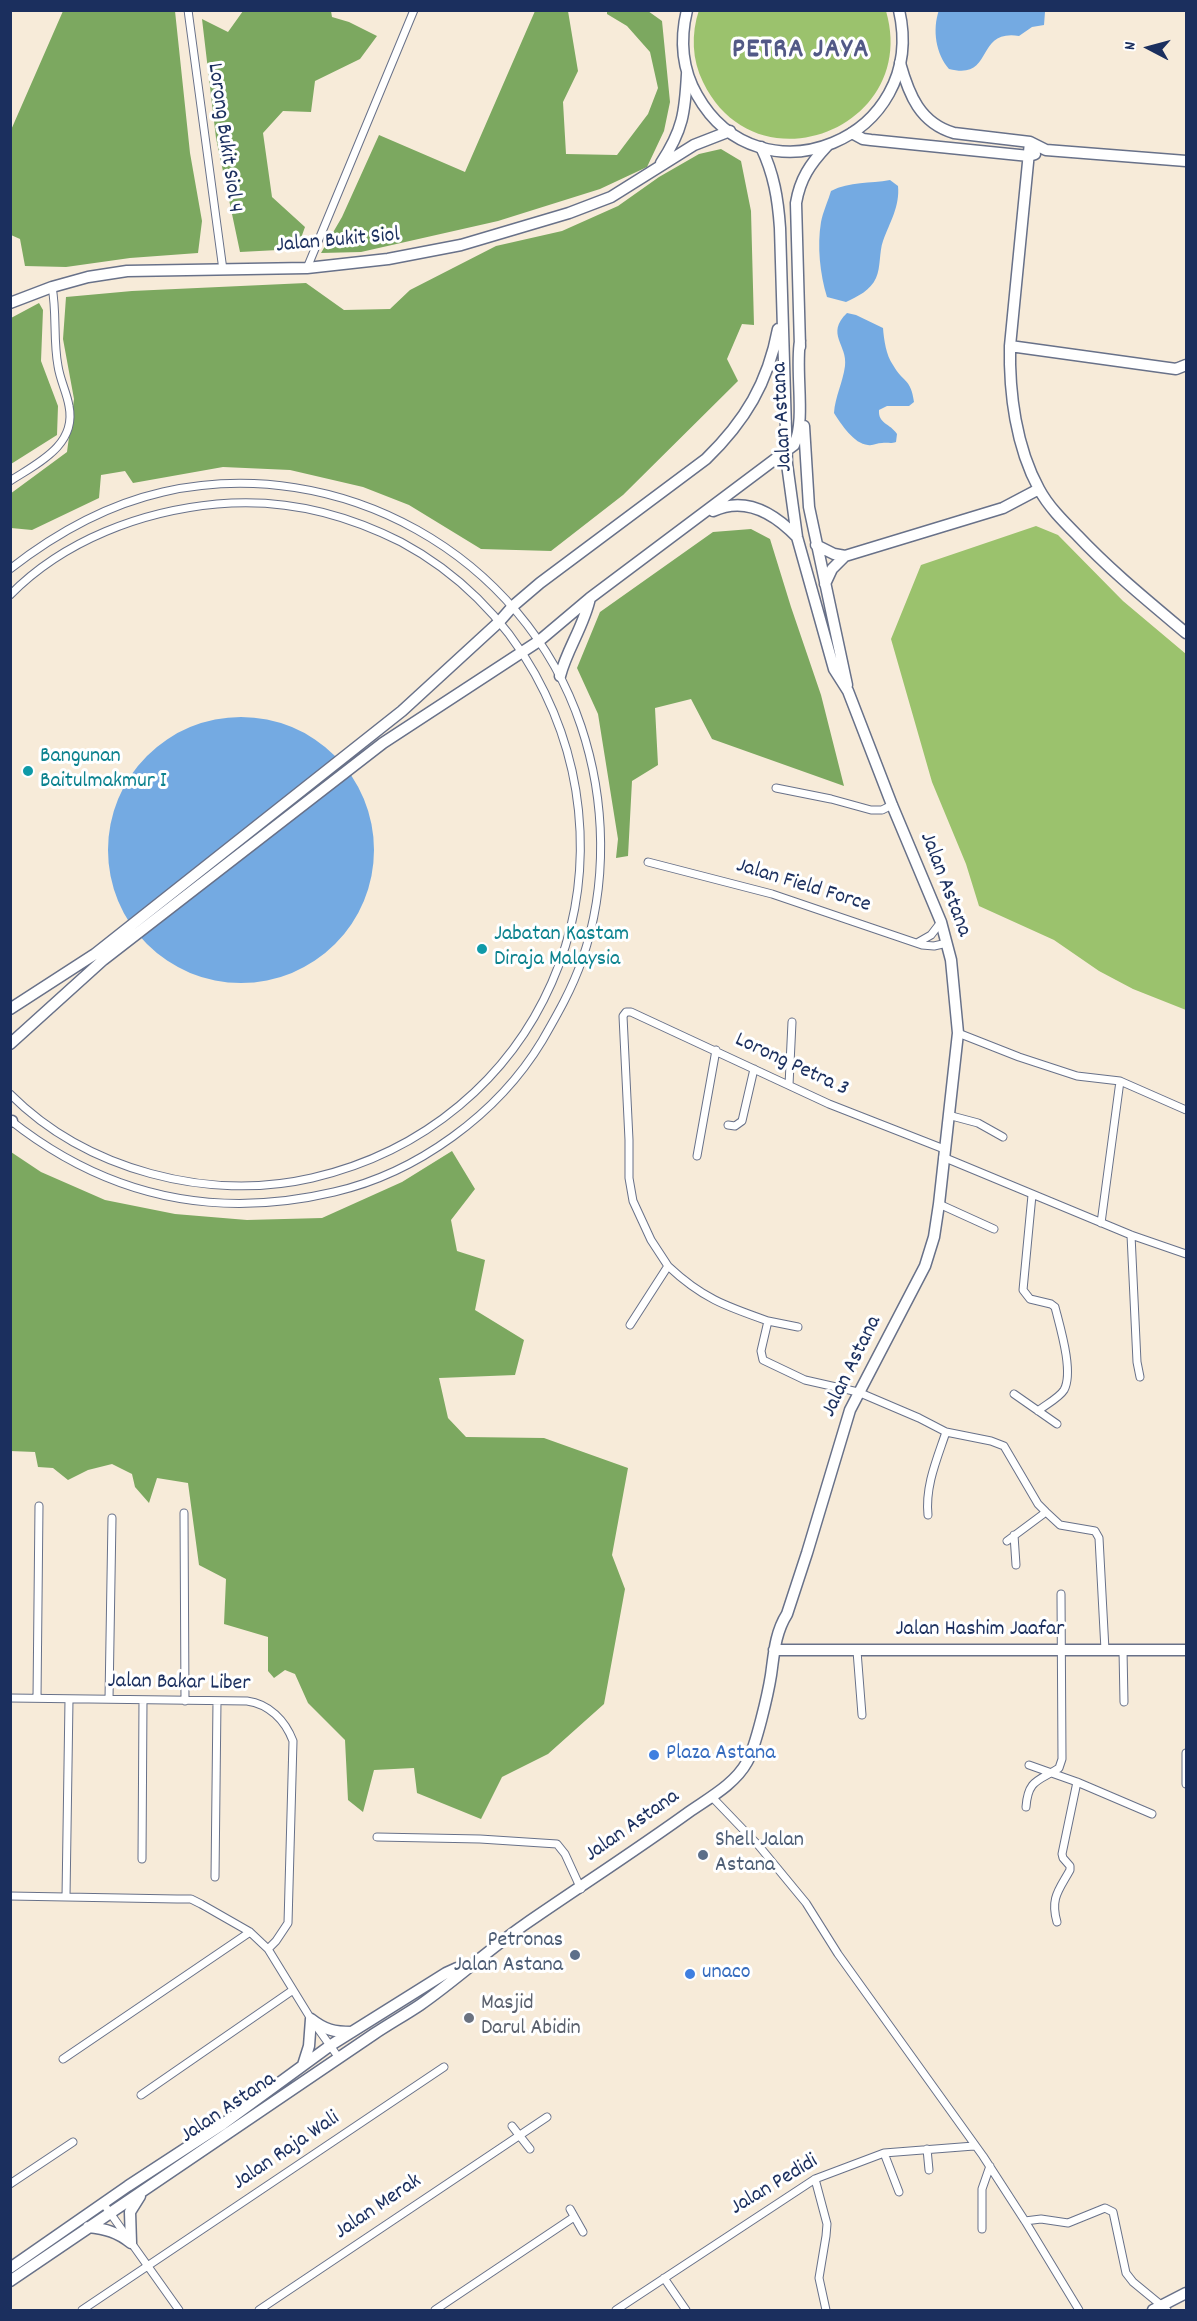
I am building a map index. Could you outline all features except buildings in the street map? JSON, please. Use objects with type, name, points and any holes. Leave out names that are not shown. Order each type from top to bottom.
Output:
[{"type":"street","name":"Lorong Bukit Siol 4","points":[[188,10],[223,270]]},
{"type":"street","points":[[307,268],[414,10]]},
{"type":"street","points":[[681,10],[684,24]]},
{"type":"street","points":[[658,168],[679,132],[684,118],[687,73],[683,48],[687,10]]},
{"type":"street","points":[[687,73],[704,106],[730,131],[761,147],[790,151],[827,146],[852,134],[874,115],[886,99],[895,82],[900,63],[901,10]]},
{"type":"street","points":[[900,63],[906,87],[917,107],[928,119],[944,130],[963,135],[1030,142],[1046,150],[1186,161]]},
{"type":"street","name":"Jalan Bukit Siol","points":[[10,303],[52,287],[88,277],[127,271],[307,268],[388,259],[462,245],[569,213],[611,197],[694,145],[730,131]]},
{"type":"street","points":[[852,134],[871,140],[1029,156],[1046,150]]},
{"type":"street","points":[[1030,142],[1010,346],[1013,407],[1025,453],[1039,489],[1054,510],[1108,568],[1186,633]]},
{"type":"street","name":"Jalan Astana","points":[[827,146],[814,159],[801,180],[796,203],[800,341],[806,479],[816,545],[845,668],[848,691]]},
{"type":"street","name":"Jalan Astana","points":[[10,2281],[420,2005],[525,1925],[711,1796],[740,1772],[748,1761],[772,1672],[770,1664],[777,1650],[781,1623],[807,1553],[843,1429],[858,1392],[926,1266],[934,1237],[939,1204],[958,1033],[954,985],[941,922],[848,691],[834,669],[797,537],[787,451],[777,194],[771,170],[761,147]]},
{"type":"street","points":[[10,481],[59,447],[70,429],[70,408],[58,368],[55,347],[56,327],[52,287]]},
{"type":"street","points":[[10,1044],[99,957],[402,711],[499,622],[513,606],[706,459],[742,419],[765,375],[772,356],[782,304]]},
{"type":"street","points":[[10,1009],[99,957],[382,743],[539,641],[590,598],[794,446],[799,428],[797,359],[800,341]]},
{"type":"street","points":[[1010,346],[1176,369],[1186,365]]},
{"type":"street","points":[[10,569],[38,547],[75,524],[118,505],[162,492],[208,484],[255,483],[302,488],[347,498],[391,515],[417,528],[479,572],[513,606],[539,641],[560,676],[585,737],[596,782],[601,857],[595,909],[582,960],[562,1008],[535,1053],[515,1078],[471,1122],[418,1159],[388,1174],[345,1190],[300,1200],[255,1205],[209,1204],[164,1197],[113,1181],[69,1160],[11,1121]]},
{"type":"street","points":[[816,545],[834,555],[845,556],[1003,508],[1039,489]]},
{"type":"street","points":[[10,595],[49,563],[84,542],[119,526],[155,514],[193,506],[231,502],[269,503],[344,518],[397,540],[445,570],[474,595],[522,651],[552,705],[572,763],[581,824],[579,883],[567,941],[545,996],[514,1047],[496,1070],[461,1105],[421,1134],[369,1160],[338,1172],[273,1184],[239,1186],[173,1179],[141,1170],[97,1153],[56,1130],[10,1094]]},
{"type":"street","points":[[700,517],[722,507],[759,508],[776,518],[797,537]]},
{"type":"street","points":[[825,586],[832,569],[845,556]]},
{"type":"street","points":[[560,676],[564,659],[586,615],[590,598]]},
{"type":"street","points":[[776,788],[871,810],[882,810],[892,805]]},
{"type":"street","name":"Jalan Field Force","points":[[648,862],[772,894],[917,942],[934,946],[947,943]]},
{"type":"street","points":[[917,942],[930,935],[941,922]]},
{"type":"street","name":"Lorong Petra 3","points":[[668,1266],[651,1240],[633,1201],[628,1178],[629,1140],[623,1016],[626,1012],[632,1012],[1032,1195],[1131,1235],[1186,1254]]},
{"type":"street","points":[[789,1085],[792,1022]]},
{"type":"street","points":[[958,1033],[1077,1076],[1120,1081],[1186,1110]]},
{"type":"street","points":[[697,1156],[716,1050]]},
{"type":"street","points":[[728,1125],[735,1126],[742,1121],[753,1068]]},
{"type":"street","points":[[1101,1222],[1120,1081]]},
{"type":"street","points":[[948,1115],[978,1123],[1003,1137]]},
{"type":"street","points":[[1032,1195],[1023,1290],[1029,1299],[1055,1307],[1065,1342],[1066,1360],[1064,1390],[1038,1411]]},
{"type":"street","points":[[939,1204],[994,1229]]},
{"type":"street","points":[[1131,1235],[1137,1362],[1140,1377]]},
{"type":"street","points":[[630,1324],[668,1266],[688,1285],[721,1305],[768,1321],[798,1327]]},
{"type":"street","points":[[768,1321],[761,1351],[763,1360],[805,1380],[858,1392],[920,1418],[946,1432],[991,1441],[1004,1446],[1038,1504],[1046,1512],[1060,1525],[1095,1531],[1099,1538],[1105,1650]]},
{"type":"street","points":[[1014,1394],[1057,1424]]},
{"type":"street","points":[[928,1515],[926,1501],[928,1490],[946,1432]]},
{"type":"street","points":[[37,1698],[39,1506]]},
{"type":"street","points":[[1007,1541],[1046,1512]]},
{"type":"street","points":[[184,1513],[184,1701]]},
{"type":"street","points":[[109,1699],[112,1518]]},
{"type":"street","points":[[1014,1534],[1017,1565]]},
{"type":"street","points":[[1026,1807],[1027,1793],[1035,1781],[1059,1767],[1062,1759],[1061,1594]]},
{"type":"street","name":"Jalan Hashim Jaafar","points":[[777,1650],[1186,1650]]},
{"type":"street","points":[[1123,1650],[1124,1702]]},
{"type":"street","points":[[857,1651],[862,1715]]},
{"type":"street","name":"Jalan Bakar Liber","points":[[10,1698],[259,1703],[288,1727],[293,1741],[288,1923],[276,1941],[268,1948]]},
{"type":"street","points":[[66,1897],[69,1700]]},
{"type":"street","points":[[142,1859],[144,1700]]},
{"type":"street","points":[[215,1877],[217,1701]]},
{"type":"street","points":[[1186,1753],[1186,1784]]},
{"type":"street","points":[[1029,1765],[1077,1782],[1152,1814]]},
{"type":"street","points":[[1057,1922],[1053,1909],[1054,1898],[1070,1870],[1062,1854],[1077,1782]]},
{"type":"street","points":[[711,1796],[759,1846],[806,1903],[838,1954],[990,2166],[1079,2310]]},
{"type":"street","points":[[377,1837],[480,1839],[557,1844],[565,1854],[580,1888]]},
{"type":"street","points":[[10,1896],[190,1899],[250,1932],[268,1948],[311,2019],[339,2058]]},
{"type":"street","points":[[63,2059],[250,1932]]},
{"type":"street","name":"Jalan Astana","points":[[10,2268],[223,2124],[331,2045],[446,1973],[457,1968],[468,1967]]},
{"type":"street","points":[[141,2095],[293,1990]]},
{"type":"street","points":[[311,2019],[324,2029],[352,2032]]},
{"type":"street","points":[[302,2068],[309,2046],[311,2019]]},
{"type":"street","name":"Jalan Raja Wali","points":[[82,2310],[444,2067]]},
{"type":"street","name":"Jalan Merak","points":[[259,2310],[547,2117]]},
{"type":"street","points":[[512,2126],[530,2149]]},
{"type":"street","points":[[10,2184],[73,2142]]},
{"type":"street","name":"Jalan Pedidi","points":[[616,2310],[815,2179],[884,2153],[974,2146]]},
{"type":"street","points":[[927,2149],[929,2170]]},
{"type":"street","points":[[884,2153],[899,2192]]},
{"type":"street","points":[[982,2229],[982,2189],[990,2166]]},
{"type":"street","points":[[815,2179],[827,2224],[819,2278],[826,2310]]},
{"type":"street","points":[[131,2243],[130,2212],[141,2193]]},
{"type":"street","points":[[103,2203],[179,2310]]},
{"type":"street","points":[[1025,2221],[1041,2219],[1068,2223],[1105,2208],[1109,2209],[1113,2212],[1126,2273],[1133,2282],[1160,2309],[1186,2293]]},
{"type":"street","points":[[570,2209],[583,2232]]},
{"type":"street","points":[[435,2310],[574,2217]]},
{"type":"street","points":[[88,2227],[118,2233],[131,2243]]},
{"type":"street","points":[[664,2278],[686,2310]]},
{"type":"green space","points":[[699,10],[886,11],[890,52],[879,87],[857,114],[827,132],[793,139],[759,134],[727,115],[699,74],[694,47]]},
{"type":"green space","points":[[63,11],[175,11],[190,153],[202,221],[198,253],[130,258],[66,267],[25,266],[20,239],[11,235],[11,130]]},
{"type":"green space","points":[[243,11],[331,11],[332,17],[349,22],[377,36],[360,59],[315,81],[311,112],[283,111],[263,133],[272,197],[305,227],[297,249],[240,252],[216,138],[202,19],[228,32]]},
{"type":"green space","points":[[535,11],[568,11],[578,71],[563,102],[566,154],[617,155],[648,114],[658,88],[650,52],[627,26],[607,14],[607,11],[648,11],[662,21],[670,102],[664,131],[647,167],[600,189],[498,221],[361,252],[321,253],[342,217],[379,135],[465,172]]},
{"type":"green space","points":[[721,149],[741,161],[751,211],[754,325],[742,324],[727,359],[738,381],[623,495],[551,551],[481,549],[409,505],[363,487],[290,470],[223,467],[133,483],[125,471],[101,475],[99,498],[32,530],[11,528],[10,494],[67,452],[74,399],[63,339],[66,297],[132,291],[306,283],[344,310],[390,309],[410,290],[496,246],[562,231],[618,206],[659,177],[699,154]]},
{"type":"green space","points":[[39,303],[43,310],[41,361],[58,406],[57,435],[11,464],[11,318]]},
{"type":"green space","points":[[1036,526],[1058,535],[1123,601],[1186,654],[1186,1010],[1133,989],[1099,971],[1054,940],[979,906],[966,864],[932,782],[891,639],[921,565]]},
{"type":"green space","points":[[751,529],[770,539],[821,695],[844,786],[712,739],[691,699],[655,708],[658,765],[632,781],[628,856],[616,858],[618,839],[598,714],[577,668],[600,612],[713,532]]},
{"type":"green space","points":[[452,1151],[475,1189],[451,1220],[457,1251],[485,1260],[475,1310],[524,1340],[515,1375],[439,1378],[448,1418],[466,1437],[544,1438],[628,1468],[612,1555],[625,1589],[604,1704],[548,1754],[502,1777],[481,1819],[417,1793],[414,1768],[374,1770],[363,1812],[348,1800],[345,1740],[308,1703],[295,1674],[285,1670],[274,1678],[268,1671],[268,1637],[224,1624],[226,1579],[199,1565],[188,1483],[157,1478],[149,1503],[135,1487],[132,1474],[112,1464],[88,1470],[68,1480],[53,1468],[38,1467],[35,1452],[10,1451],[11,1152],[41,1172],[105,1200],[175,1214],[247,1220],[322,1218],[402,1182]]},
{"type":"water","points":[[939,10],[1045,10],[1044,25],[1032,27],[1019,36],[1005,36],[996,40],[973,68],[963,71],[949,69],[936,41]]},
{"type":"water","points":[[890,180],[898,186],[897,200],[883,241],[879,269],[874,282],[863,293],[846,302],[827,297],[821,269],[819,241],[822,218],[831,191],[853,184]]},
{"type":"water","points":[[847,313],[883,328],[891,361],[913,394],[914,402],[909,406],[887,406],[879,410],[882,421],[897,434],[896,442],[863,444],[848,433],[834,413],[845,366],[837,333],[841,320]]},
{"type":"water","points":[[228,717],[254,717],[280,722],[304,732],[326,747],[344,765],[359,787],[369,811],[374,850],[369,889],[359,913],[344,935],[326,953],[304,968],[280,978],[254,983],[228,983],[202,978],[178,968],[156,953],[138,935],[123,913],[113,889],[108,863],[108,837],[113,811],[123,787],[138,765],[156,747],[178,732],[202,722]]},
{"type":"place","name":"Bangunan Baitulmakmur I","points":[[28,771]]},
{"type":"place","name":"Jabatan Kastam Diraja Malaysia","points":[[482,949]]},
{"type":"place","name":"Plaza Astana","points":[[654,1755]]},
{"type":"place","name":"Shell Jalan Astana","points":[[703,1855]]},
{"type":"place","name":"Petronas Jalan Astana","points":[[575,1955]]},
{"type":"place","name":"unaco","points":[[690,1974]]},
{"type":"place","name":"Masjid Darul Abidin","points":[[469,2018]]},
{"type":"district","name":"PETRA JAYA","points":[[801,52]]}]
